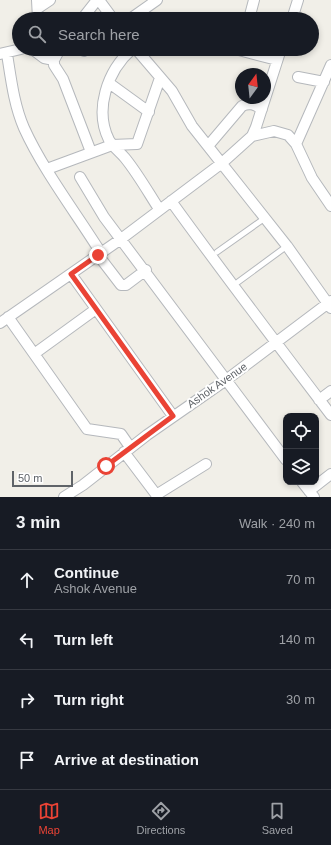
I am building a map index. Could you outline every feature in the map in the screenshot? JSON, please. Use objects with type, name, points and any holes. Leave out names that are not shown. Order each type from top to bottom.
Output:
[{"type":"street","points":[[38,4],[50,0]]},
{"type":"street","points":[[88,12],[98,0],[105,12]]},
{"type":"street","points":[[140,12],[157,0]]},
{"type":"street","points":[[251,12],[254,0]]},
{"type":"street","points":[[294,12],[298,0]]},
{"type":"street","points":[[3,54],[24,127],[47,168],[121,286],[126,285],[146,270]]},
{"type":"street","points":[[41,56],[54,60]]},
{"type":"street","points":[[56,56],[54,65],[63,79],[91,152]]},
{"type":"street","points":[[124,56],[109,83],[102,109],[106,133],[112,145],[125,158],[160,209]]},
{"type":"street","points":[[142,56],[179,100],[192,126],[287,246],[330,304]]},
{"type":"street","points":[[263,56],[277,60]]},
{"type":"street","points":[[206,464],[157,496],[127,450],[121,434],[87,429],[34,354],[4,320],[121,239],[222,163],[252,136],[278,56]]},
{"type":"street","points":[[296,144],[331,66]]},
{"type":"street","points":[[298,77],[324,82]]},
{"type":"street","points":[[47,168],[112,145],[137,144],[160,78]]},
{"type":"street","points":[[109,83],[149,112]]},
{"type":"street","points":[[208,146],[242,106],[252,104],[262,109]]},
{"type":"street","points":[[252,136],[274,131],[281,131],[288,135],[296,144],[312,178],[331,206]]},
{"type":"street","points":[[80,176],[104,217],[146,270],[283,456]]},
{"type":"street","points":[[171,201],[222,272],[277,342],[331,415]]},
{"type":"street","points":[[71,274],[173,416]]},
{"type":"street","name":"Ashok Avenue","points":[[64,497],[83,485],[173,416],[226,380],[330,304]]},
{"type":"street","points":[[34,354],[96,309]]},
{"type":"street","points":[[320,400],[331,391]]},
{"type":"street","points":[[304,485],[311,494],[331,474]]},
{"type":"lane","points":[[217,252],[265,218]]},
{"type":"lane","points":[[238,282],[287,246]]},
{"type":"route","points":[[98,255],[71,274],[173,416],[106,466]]}]
